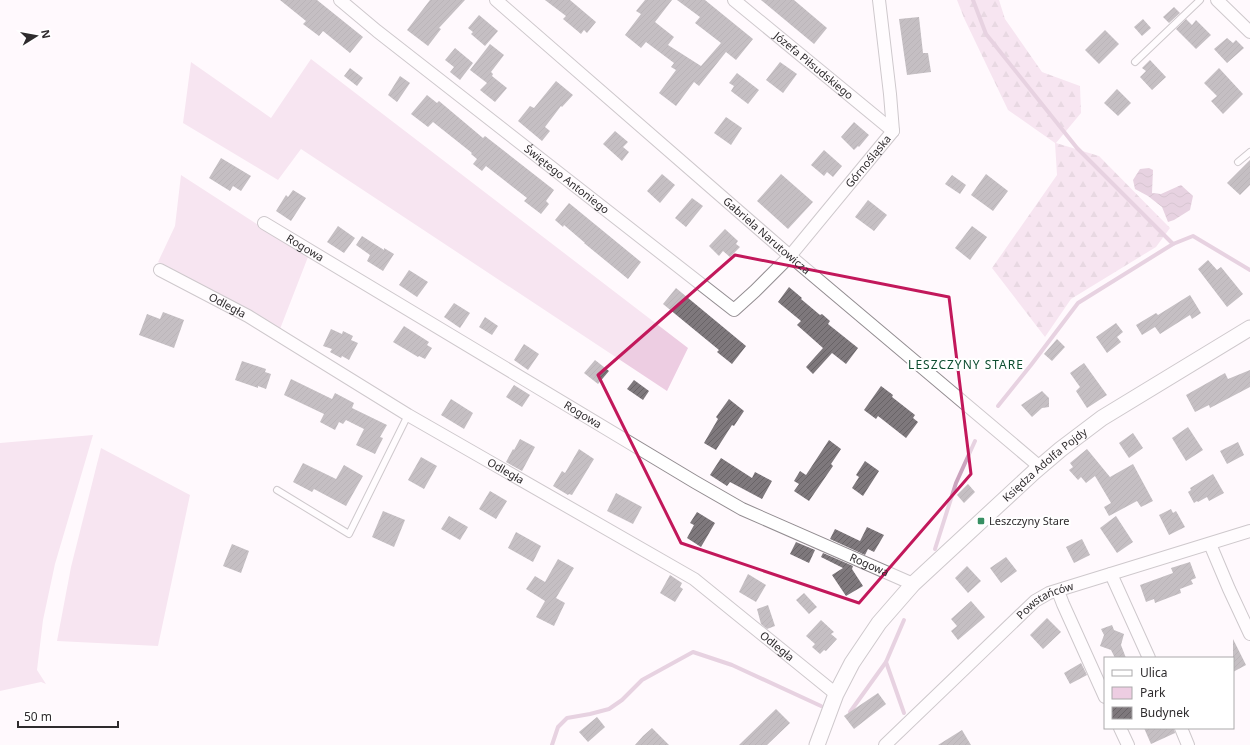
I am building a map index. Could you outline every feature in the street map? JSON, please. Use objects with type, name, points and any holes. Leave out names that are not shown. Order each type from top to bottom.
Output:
[{"type":"street","name":"Świętego Antoniego","points":[[340,0],[377,31],[734,310],[790,256]]},
{"type":"street","name":"Gabriela Narutowicza","points":[[496,0],[790,256],[1040,467]]},
{"type":"street","name":"Józefa Piłsudskiego","points":[[734,0],[893,131]]},
{"type":"street","name":"Górnośląska","points":[[790,256],[893,131],[879,0]]},
{"type":"street","points":[[1217,0],[1250,32]]},
{"type":"street","name":"Rogowa","points":[[264,223],[742,509],[913,584]]},
{"type":"street","name":"Odległa","points":[[160,270],[248,316],[408,416],[694,579],[836,694]]},
{"type":"street","name":"Księdza Adolfa Pojdy","points":[[817,745],[836,694],[852,663],[876,627],[913,584],[1040,467],[1102,418],[1250,328]]},
{"type":"street","name":"Powstańców","points":[[885,745],[1028,607],[1042,597],[1111,574],[1250,532]]},
{"type":"street","points":[[1210,544],[1250,634]]},
{"type":"street","points":[[1111,574],[1149,657]]},
{"type":"street","points":[[1058,591],[1104,695]]},
{"type":"street","points":[[1120,729],[1128,745]]},
{"type":"street","points":[[1181,729],[1188,745]]},
{"type":"lane","points":[[1135,62],[1200,0]]},
{"type":"lane","points":[[1238,162],[1250,152]]},
{"type":"lane","points":[[277,490],[349,534],[408,416]]},
{"type":"highlighted area","points":[[735,255],[949,297],[971,474],[859,603],[681,543],[598,375]]},
{"type":"green space","points":[[957,0],[999,0],[1005,19],[1042,72],[1080,86],[1081,113],[1056,143],[1099,156],[1170,228],[1156,247],[1071,299],[1045,337],[992,268],[1057,175],[1055,143],[1008,110],[964,18]]},
{"type":"green space","points":[[311,59],[688,348],[667,391],[301,149],[278,180],[183,123],[191,62],[271,118]]},
{"type":"green space","points":[[181,175],[308,257],[280,329],[158,262],[175,226]]},
{"type":"green space","points":[[93,435],[55,564],[43,620],[37,670],[46,684],[41,682],[0,691],[0,443]]},
{"type":"green space","points":[[101,448],[190,495],[158,646],[57,641],[71,567]]},
{"type":"water","points":[[1149,168],[1153,170],[1152,193],[1161,194],[1181,185],[1193,196],[1190,210],[1168,222],[1162,207],[1148,196],[1135,189],[1133,180],[1140,169]]},
{"type":"building","points":[[280,0],[317,0],[363,37],[350,53],[323,31],[319,36],[303,24],[306,21]]},
{"type":"building","points":[[430,0],[465,0],[439,28],[441,29],[428,46],[407,30]]},
{"type":"building","points":[[545,0],[570,0],[596,22],[587,33],[584,30],[581,34],[563,19],[566,16]]},
{"type":"building","points":[[645,0],[672,0],[655,22],[674,37],[668,45],[701,66],[721,43],[695,23],[700,17],[677,0],[705,0],[753,39],[736,60],[726,52],[699,86],[694,82],[676,106],[659,93],[676,70],[671,67],[674,63],[646,42],[641,48],[625,35],[641,14],[636,11]]},
{"type":"building","points":[[761,0],[794,0],[827,28],[814,44]]},
{"type":"building","points":[[1174,7],[1180,13],[1169,23],[1163,17]]},
{"type":"building","points":[[479,15],[498,31],[485,46],[471,34],[473,32],[468,28]]},
{"type":"building","points":[[919,17],[923,53],[928,53],[931,72],[907,75],[899,19]]},
{"type":"building","points":[[1143,19],[1151,28],[1142,36],[1134,27]]},
{"type":"building","points":[[1186,19],[1192,25],[1196,20],[1211,35],[1196,49],[1176,29]]},
{"type":"building","points":[[1105,30],[1119,44],[1099,64],[1085,50]]},
{"type":"building","points":[[1227,38],[1233,43],[1236,40],[1244,48],[1227,63],[1214,49]]},
{"type":"building","points":[[490,44],[504,55],[491,72],[493,74],[492,76],[507,88],[495,102],[480,90],[487,83],[470,70]]},
{"type":"building","points":[[455,48],[473,63],[460,80],[450,72],[454,67],[445,60]]},
{"type":"building","points":[[1150,60],[1166,77],[1152,90],[1140,77],[1146,71],[1142,68]]},
{"type":"building","points":[[780,62],[797,74],[783,93],[766,80]]},
{"type":"building","points":[[350,68],[363,78],[357,86],[344,76]]},
{"type":"building","points":[[1219,68],[1243,94],[1223,114],[1211,101],[1217,96],[1204,83]]},
{"type":"building","points":[[737,73],[759,90],[748,104],[731,91],[734,86],[729,83]]},
{"type":"building","points":[[400,76],[410,83],[397,102],[388,95]]},
{"type":"building","points":[[556,81],[573,95],[562,107],[561,106],[545,127],[550,131],[542,141],[518,121],[530,106],[534,108]]},
{"type":"building","points":[[1117,89],[1131,103],[1118,116],[1104,103]]},
{"type":"building","points":[[427,95],[437,103],[439,101],[483,138],[485,136],[554,190],[546,201],[549,204],[541,214],[524,201],[527,198],[486,166],[482,171],[473,164],[477,159],[471,154],[472,153],[433,122],[428,127],[411,114]]},
{"type":"building","points":[[726,117],[742,128],[731,145],[714,133]]},
{"type":"building","points":[[854,122],[869,135],[859,147],[858,146],[854,150],[841,137]]},
{"type":"building","points":[[615,131],[628,142],[623,147],[629,152],[622,161],[603,144]]},
{"type":"building","points":[[824,150],[842,166],[833,177],[827,172],[824,176],[811,165]]},
{"type":"building","points":[[221,158],[251,176],[241,191],[233,186],[230,191],[209,178]]},
{"type":"building","points":[[1250,160],[1250,185],[1240,195],[1227,183]]},
{"type":"building","points":[[662,174],[675,185],[660,203],[647,191]]},
{"type":"building","points":[[781,174],[813,202],[788,229],[757,201]]},
{"type":"building","points":[[986,174],[1008,191],[993,211],[971,195]]},
{"type":"building","points":[[952,175],[966,185],[960,194],[945,184]]},
{"type":"building","points":[[293,190],[306,198],[291,221],[276,211],[286,195],[288,197]]},
{"type":"building","points":[[692,198],[703,206],[686,227],[675,218]]},
{"type":"building","points":[[868,200],[887,215],[874,231],[855,217]]},
{"type":"building","points":[[569,203],[641,262],[628,279],[564,225],[563,227],[555,220]]},
{"type":"building","points":[[338,226],[355,238],[344,253],[327,242]]},
{"type":"building","points":[[972,226],[987,237],[970,260],[955,248]]},
{"type":"building","points":[[725,229],[738,241],[736,244],[740,247],[730,257],[723,251],[719,256],[709,246]]},
{"type":"building","points":[[362,236],[384,250],[384,248],[394,254],[383,271],[367,261],[370,255],[356,245]]},
{"type":"building","points":[[1208,260],[1217,270],[1221,267],[1243,294],[1227,307],[1198,269]]},
{"type":"building","points":[[409,270],[428,282],[417,297],[399,285]]},
{"type":"building","points":[[789,287],[820,315],[822,314],[830,321],[828,324],[858,348],[846,364],[832,353],[813,374],[806,367],[823,348],[797,325],[801,321],[778,302]]},
{"type":"building","points":[[676,288],[746,346],[732,364],[717,352],[719,350],[663,304]]},
{"type":"building","points":[[1190,295],[1201,313],[1192,319],[1190,315],[1160,334],[1155,327],[1142,335],[1136,325],[1156,313],[1158,315]]},
{"type":"building","points":[[454,303],[470,313],[460,328],[444,317]]},
{"type":"building","points":[[163,312],[184,320],[174,348],[139,335],[147,314],[160,319]]},
{"type":"building","points":[[485,317],[498,326],[492,335],[479,327]]},
{"type":"building","points":[[1116,323],[1123,332],[1117,337],[1121,342],[1107,353],[1096,337]]},
{"type":"building","points":[[404,326],[429,342],[427,345],[432,348],[425,359],[419,356],[418,357],[393,342]]},
{"type":"building","points":[[331,329],[342,334],[343,331],[353,336],[351,340],[358,343],[349,360],[342,356],[341,358],[330,352],[332,349],[323,346]]},
{"type":"building","points":[[1057,339],[1065,347],[1052,361],[1044,354]]},
{"type":"building","points":[[524,344],[539,354],[528,370],[514,360]]},
{"type":"building","points":[[595,360],[609,371],[598,384],[584,373]]},
{"type":"building","points":[[242,361],[266,369],[265,372],[271,374],[266,389],[258,386],[258,388],[235,380]]},
{"type":"building","points":[[1084,363],[1107,395],[1087,408],[1076,391],[1080,387],[1070,373]]},
{"type":"building","points":[[1250,370],[1250,387],[1210,408],[1209,405],[1195,412],[1186,395],[1225,373],[1228,379]]},
{"type":"building","points":[[291,379],[332,399],[335,393],[354,403],[352,408],[387,425],[380,437],[383,438],[375,454],[356,445],[364,429],[346,420],[343,424],[339,422],[335,430],[320,422],[324,414],[284,395]]},
{"type":"building","points":[[634,380],[649,391],[643,400],[627,389]]},
{"type":"building","points":[[514,385],[530,395],[522,407],[506,397]]},
{"type":"building","points":[[881,386],[893,395],[892,397],[915,415],[913,418],[918,422],[906,438],[878,416],[876,419],[864,410]]},
{"type":"building","points":[[1042,391],[1049,398],[1049,407],[1042,408],[1032,417],[1021,405]]},
{"type":"building","points":[[451,399],[473,413],[464,429],[441,415]]},
{"type":"building","points":[[729,399],[744,411],[734,426],[732,425],[716,450],[704,443],[718,419],[716,417]]},
{"type":"building","points":[[1188,427],[1203,450],[1186,461],[1172,438]]},
{"type":"building","points":[[1133,433],[1143,448],[1129,458],[1119,443]]},
{"type":"building","points":[[520,439],[535,447],[522,471],[506,462]]},
{"type":"building","points":[[829,440],[841,449],[831,464],[833,466],[809,501],[794,491],[799,484],[794,481],[800,471],[806,475]]},
{"type":"building","points":[[1238,442],[1244,455],[1227,464],[1220,451]]},
{"type":"building","points":[[579,449],[594,459],[572,495],[568,495],[553,486],[562,471],[565,473]]},
{"type":"building","points":[[1087,449],[1110,477],[1133,464],[1153,501],[1141,507],[1137,501],[1109,516],[1104,507],[1111,503],[1095,476],[1086,483],[1081,477],[1078,480],[1069,470],[1073,467],[1070,463]]},
{"type":"building","points":[[421,457],[437,466],[424,489],[408,480]]},
{"type":"building","points":[[721,458],[752,478],[755,472],[772,481],[762,499],[730,482],[727,486],[710,475]]},
{"type":"building","points":[[865,461],[879,471],[863,496],[852,488],[859,477],[856,475]]},
{"type":"building","points":[[303,463],[336,479],[344,465],[363,476],[346,506],[314,489],[312,492],[293,482]]},
{"type":"building","points":[[1213,474],[1224,493],[1209,501],[1207,497],[1194,503],[1188,492],[1191,490],[1190,488]]},
{"type":"building","points":[[968,484],[975,492],[964,503],[957,495]]},
{"type":"building","points":[[490,491],[507,501],[496,519],[479,509]]},
{"type":"building","points":[[616,493],[642,507],[633,524],[607,511]]},
{"type":"building","points":[[1171,509],[1173,513],[1176,511],[1185,527],[1169,535],[1159,515]]},
{"type":"building","points":[[383,511],[405,520],[394,547],[372,537]]},
{"type":"building","points":[[697,512],[715,523],[701,547],[687,538],[694,525],[690,523]]},
{"type":"building","points":[[449,516],[468,527],[460,540],[441,529]]},
{"type":"building","points":[[1116,516],[1133,542],[1117,553],[1100,528]]},
{"type":"building","points":[[867,527],[884,535],[874,552],[868,549],[865,555],[830,539],[835,529],[860,541]]},
{"type":"building","points":[[516,532],[541,546],[533,562],[508,548]]},
{"type":"building","points":[[1082,539],[1090,555],[1074,563],[1066,547]]},
{"type":"building","points":[[796,542],[815,550],[809,563],[790,554]]},
{"type":"building","points":[[232,544],[249,551],[241,573],[223,566]]},
{"type":"building","points":[[823,553],[853,566],[852,569],[863,586],[846,596],[832,575],[843,568],[821,557]]},
{"type":"building","points":[[1006,557],[1017,571],[1001,583],[990,568]]},
{"type":"building","points":[[558,559],[574,568],[556,598],[565,603],[554,626],[536,617],[545,601],[526,589],[535,576],[545,582]]},
{"type":"building","points":[[1190,562],[1196,578],[1191,580],[1193,584],[1180,589],[1181,593],[1155,603],[1154,599],[1146,602],[1140,585],[1173,573],[1171,568]]},
{"type":"building","points":[[967,566],[981,581],[968,593],[955,578]]},
{"type":"building","points":[[748,574],[766,585],[756,602],[739,592]]},
{"type":"building","points":[[670,575],[682,583],[680,587],[683,589],[675,602],[660,593]]},
{"type":"building","points":[[804,593],[817,607],[809,614],[796,600]]},
{"type":"building","points":[[971,601],[985,617],[958,640],[951,631],[957,626],[951,619]]},
{"type":"building","points":[[768,605],[775,626],[767,629],[761,624],[757,609]]},
{"type":"building","points":[[1047,618],[1061,632],[1043,649],[1030,635]]},
{"type":"building","points":[[821,620],[834,632],[831,634],[837,639],[826,651],[824,650],[820,654],[812,647],[815,644],[806,636]]},
{"type":"building","points":[[1112,625],[1114,630],[1124,634],[1121,645],[1126,657],[1114,657],[1111,650],[1100,646],[1104,635],[1101,629]]},
{"type":"building","points":[[1233,639],[1246,665],[1234,671]]},
{"type":"building","points":[[1081,663],[1087,675],[1070,684],[1064,673]]},
{"type":"building","points":[[878,693],[886,704],[854,729],[844,716]]},
{"type":"building","points":[[776,709],[790,723],[767,745],[739,745]]},
{"type":"building","points":[[597,717],[605,727],[588,742],[579,732]]},
{"type":"building","points":[[652,728],[669,745],[635,745],[643,736]]},
{"type":"building","points":[[1144,729],[1174,729],[1175,733],[1151,744]]},
{"type":"building","points":[[962,730],[971,745],[938,745]]},
{"type":"waterway","points":[[973,0],[986,34],[1077,148],[1173,244]]},
{"type":"waterway","points":[[998,406],[1078,303],[1173,244],[1193,236],[1250,270]]},
{"type":"waterway","points":[[935,549],[956,483],[975,441]]},
{"type":"waterway","points":[[904,620],[886,662],[904,713]]},
{"type":"waterway","points":[[552,745],[558,727],[567,718],[609,709],[622,700],[642,680],[693,652],[732,665],[821,706]]},
{"type":"waterway","points":[[850,712],[886,662]]},
{"type":"place","name":"Leszczyny Stare","points":[[981,521]]},
{"type":"district","name":"LESZCZYNY STARE","points":[[966,365]]}]
